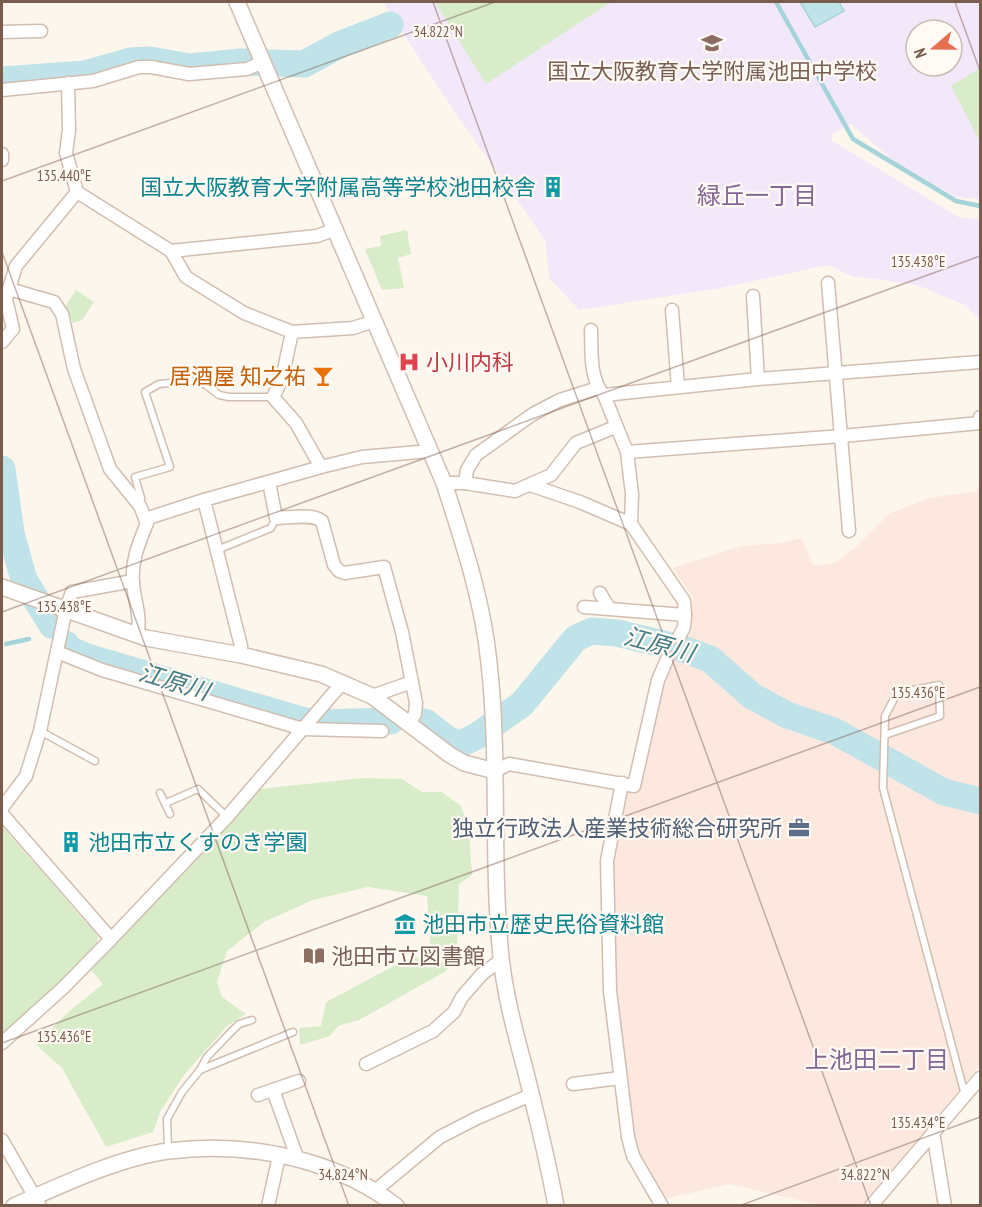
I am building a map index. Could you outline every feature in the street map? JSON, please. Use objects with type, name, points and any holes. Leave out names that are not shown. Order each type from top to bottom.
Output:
[{"type":"street","points":[[237,2],[444,483],[469,558],[481,611],[489,663],[494,736],[501,960],[513,1022],[556,1206]]},
{"type":"street","points":[[2,32],[41,31]]},
{"type":"street","points":[[2,90],[93,81],[139,67],[151,66],[189,74],[247,69],[263,62]]},
{"type":"street","points":[[68,83],[69,130],[66,153],[77,192],[171,251],[186,277],[244,313],[292,332],[353,328],[374,321]]},
{"type":"street","points":[[2,154],[2,160]]},
{"type":"street","points":[[2,342],[13,329],[6,299],[16,266],[77,192]]},
{"type":"street","points":[[171,251],[317,236],[336,229]]},
{"type":"street","points":[[828,283],[849,531]]},
{"type":"street","points":[[9,289],[54,302],[62,314],[74,369],[110,469],[140,506],[147,523],[133,558],[132,580],[139,626],[137,635]]},
{"type":"street","points":[[753,296],[758,379]]},
{"type":"street","points":[[672,310],[678,387]]},
{"type":"street","points":[[591,330],[592,363],[615,427],[627,452],[632,494],[631,524]]},
{"type":"street","points":[[292,332],[282,379],[273,397],[296,423],[321,467]]},
{"type":"street","points":[[465,483],[466,470],[476,455],[532,414],[560,400],[601,391],[678,387],[981,362]]},
{"type":"street","points":[[627,452],[980,423],[981,417]]},
{"type":"street","points":[[444,483],[465,483],[515,491],[551,475],[576,443],[615,427]]},
{"type":"street","points":[[145,519],[204,500],[362,457],[430,451]]},
{"type":"street","points":[[269,482],[276,518],[317,518],[322,522],[334,565],[339,571],[345,573],[384,567],[402,632],[416,704],[415,714],[408,723]]},
{"type":"street","points":[[530,485],[580,502],[631,524],[684,601],[684,627],[679,637]]},
{"type":"street","points":[[204,500],[241,646],[240,655]]},
{"type":"street","points":[[4,801],[26,776],[40,731],[66,609],[72,592],[132,580]]},
{"type":"street","points":[[2,587],[137,635],[240,655],[321,674],[343,682],[372,696],[464,763],[495,771],[509,764],[634,786],[658,680],[668,657]]},
{"type":"street","points":[[600,593],[609,608]]},
{"type":"street","points":[[584,607],[685,615]]},
{"type":"street","points":[[57,652],[102,670],[307,724],[382,731]]},
{"type":"street","points":[[2,1043],[64,987],[227,817],[343,682]]},
{"type":"street","points":[[372,696],[412,682]]},
{"type":"street","points":[[622,783],[607,861],[609,991],[628,1137],[633,1156],[662,1206]]},
{"type":"street","points":[[2,814],[111,939]]},
{"type":"street","points":[[366,1064],[432,1031],[454,1012],[462,997],[482,974],[501,960]]},
{"type":"street","points":[[573,1084],[620,1078]]},
{"type":"street","points":[[871,1206],[981,1078]]},
{"type":"street","points":[[258,1095],[299,1082]]},
{"type":"street","points":[[273,1090],[298,1160]]},
{"type":"street","points":[[376,1190],[440,1137],[531,1095]]},
{"type":"street","points":[[933,1132],[945,1206]]},
{"type":"street","points":[[2,1140],[38,1201]]},
{"type":"street","points":[[14,1206],[38,1201],[116,1165],[168,1151],[228,1149],[279,1156],[328,1170],[376,1190],[396,1206]]},
{"type":"street","points":[[268,1206],[279,1156]]},
{"type":"lane","points":[[140,506],[141,498],[135,477],[170,467],[145,392],[159,384],[194,381],[206,385],[219,395],[273,397]]},
{"type":"lane","points":[[217,550],[271,528],[276,518]]},
{"type":"lane","points":[[885,735],[940,716],[939,685],[897,693],[885,716],[883,788],[965,1095]]},
{"type":"lane","points":[[40,731],[95,761]]},
{"type":"lane","points":[[166,803],[198,789],[227,817]]},
{"type":"lane","points":[[160,793],[170,814]]},
{"type":"lane","points":[[168,1151],[167,1119],[182,1092],[200,1070],[207,1057],[239,1024],[252,1020]]},
{"type":"lane","points":[[200,1070],[293,1032]]},
{"type":"shaded area","points":[[383,2],[980,2],[980,199],[955,197],[898,165],[851,124],[832,134],[831,140],[958,217],[980,219],[980,320],[965,305],[917,285],[852,276],[828,265],[721,288],[579,310],[549,278],[545,240],[452,108]]},
{"type":"shaded area","name":"独立行政法人産業技術総合研究所","points":[[980,471],[980,1065],[863,1205],[820,1205],[729,1184],[664,1199],[643,1165],[633,1137],[613,990],[612,861],[623,792],[636,794],[662,681],[673,659],[688,645],[693,597],[673,568],[741,546],[781,543],[802,538],[813,566],[834,563],[855,548],[890,513],[930,498],[977,491]]},
{"type":"green space","points":[[435,2],[611,2],[486,84]]},
{"type":"green space","points":[[980,68],[980,142],[951,86]]},
{"type":"green space","points":[[407,230],[411,254],[398,258],[404,288],[382,290],[365,249],[381,246],[380,236]]},
{"type":"green space","points":[[76,290],[94,302],[82,320],[72,323],[66,305]]},
{"type":"green space","points":[[363,778],[402,779],[422,792],[442,792],[461,806],[469,830],[472,875],[459,884],[457,950],[446,971],[359,1020],[338,1026],[330,1036],[300,1045],[299,1028],[321,1026],[326,1002],[409,958],[431,957],[427,896],[368,887],[313,900],[264,922],[227,951],[217,982],[222,997],[246,1014],[227,1026],[184,1075],[160,1112],[153,1132],[106,1147],[62,1068],[35,1044],[103,984],[90,969],[259,789]]},
{"type":"green space","points":[[2,826],[98,936],[97,945],[57,985],[2,1034]]},
{"type":"water","points":[[800,2],[839,2],[844,11],[815,27]]},
{"type":"waterway","points":[[776,2],[853,139],[956,201],[980,206]]},
{"type":"waterway","points":[[2,80],[85,74],[131,61],[150,60],[190,67],[241,62],[304,64],[341,44],[390,25]]},
{"type":"waterway","name":"江原川","points":[[2,469],[11,533],[24,580],[52,625]]},
{"type":"waterway","name":"江原川","points":[[421,722],[425,722],[447,739],[460,744],[477,736],[522,704],[576,638],[592,631],[617,633],[680,648],[710,659],[752,696],[787,715],[834,731],[944,792],[980,801]]},
{"type":"waterway","points":[[6,644],[29,639]]},
{"type":"waterway","name":"江原川","points":[[66,644],[69,649],[87,657],[301,720],[318,723],[391,721]]},
{"type":"waterway","name":"江原川","points":[[65,647],[69,649]]},
{"type":"place","name":"国立大阪教育大学附属池田中学校","points":[[712,43]]},
{"type":"place","name":"国立大阪教育大学附属高等学校池田校舎","points":[[553,187]]},
{"type":"place","name":"小川内科","points":[[409,362]]},
{"type":"place","name":"居酒屋 知之祐","points":[[323,376]]},
{"type":"place","name":"独立行政法人産業技術総合研究所","points":[[799,828]]},
{"type":"place","name":"池田市立くすのき学園","points":[[71,842]]},
{"type":"place","name":"池田市立歴史民俗資料館","points":[[405,924]]},
{"type":"place","name":"池田市立図書館","points":[[314,956]]},
{"type":"district","name":"緑丘一丁目","points":[[757,196]]},
{"type":"district","name":"上池田二丁目","points":[[877,1060]]}]
